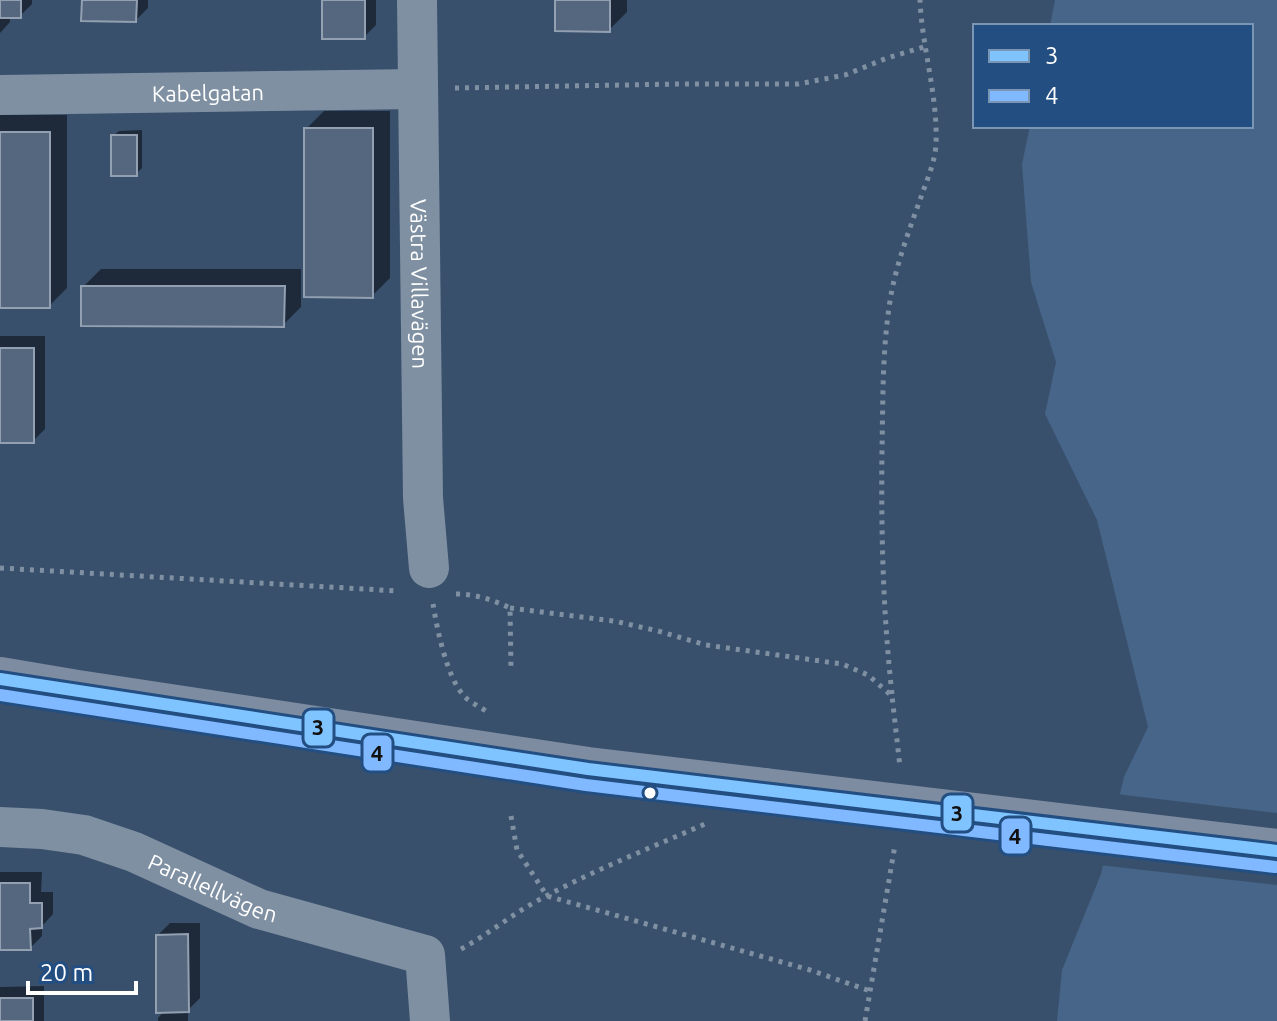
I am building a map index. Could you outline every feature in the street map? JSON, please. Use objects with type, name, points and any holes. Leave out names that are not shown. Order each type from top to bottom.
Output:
[{"type":"main road","points":[[0,679],[588,769],[1277,851]]},
{"type":"main road","points":[[0,696],[77,692]]},
{"type":"street","name":"Västra Villavägen","points":[[417,0],[426,586]]},
{"type":"street","name":"Kabelgatan","points":[[0,95],[417,89]]},
{"type":"street","name":"Parallellvägen","points":[[0,827],[84,835],[134,852],[259,909],[425,955]]},
{"type":"street","points":[[425,955],[430,1021]]},
{"type":"path","points":[[901,770],[887,650],[881,548],[883,360],[892,294],[936,146],[934,105],[920,0]]},
{"type":"path","points":[[417,89],[798,84],[845,75],[924,47]]},
{"type":"path","points":[[0,568],[426,586],[493,599],[510,608],[614,621],[706,645],[842,664],[868,675],[892,696]]},
{"type":"path","points":[[426,586],[450,671],[464,696],[487,711]]},
{"type":"path","points":[[510,608],[511,669]]},
{"type":"path","points":[[511,816],[517,850],[547,896],[810,970],[870,991]]},
{"type":"path","points":[[425,955],[461,949],[547,896],[712,821]]},
{"type":"path","points":[[865,1021],[896,839]]},
{"type":"water","points":[[1055,0],[1277,0],[1277,1021],[1057,1021],[1062,970],[1101,874],[1124,777],[1148,727],[1097,520],[1045,414],[1056,362],[1031,282],[1022,164],[1030,128],[1253,128],[1253,24],[1050,24]]},
{"type":"pier","points":[[1116,794],[1277,813],[1277,885],[1099,865]]},
{"type":"building","points":[[0,0],[21,0],[21,18],[0,18]]},
{"type":"building","points":[[82,0],[137,0],[136,22],[81,21]]},
{"type":"building","points":[[322,0],[365,0],[365,39],[322,39]]},
{"type":"building","points":[[555,0],[610,0],[610,32],[555,31]]},
{"type":"building","points":[[304,128],[373,128],[373,298],[304,297]]},
{"type":"building","points":[[0,132],[50,132],[50,308],[0,308]]},
{"type":"building","points":[[111,135],[137,135],[137,176],[111,176]]},
{"type":"building","points":[[81,286],[285,286],[284,327],[81,326]]},
{"type":"building","points":[[0,348],[34,348],[34,443],[0,443]]},
{"type":"building","points":[[0,883],[30,883],[30,903],[42,903],[42,928],[30,929],[31,950],[0,950]]},
{"type":"building","points":[[188,934],[189,1012],[156,1013],[156,935]]},
{"type":"building","points":[[0,998],[33,998],[33,1021],[0,1021]]},
{"type":"transit line","name":"3","points":[[0,679],[588,769],[1277,851]]},
{"type":"transit line","name":"4","points":[[0,695],[586,785],[1275,867]]}]
